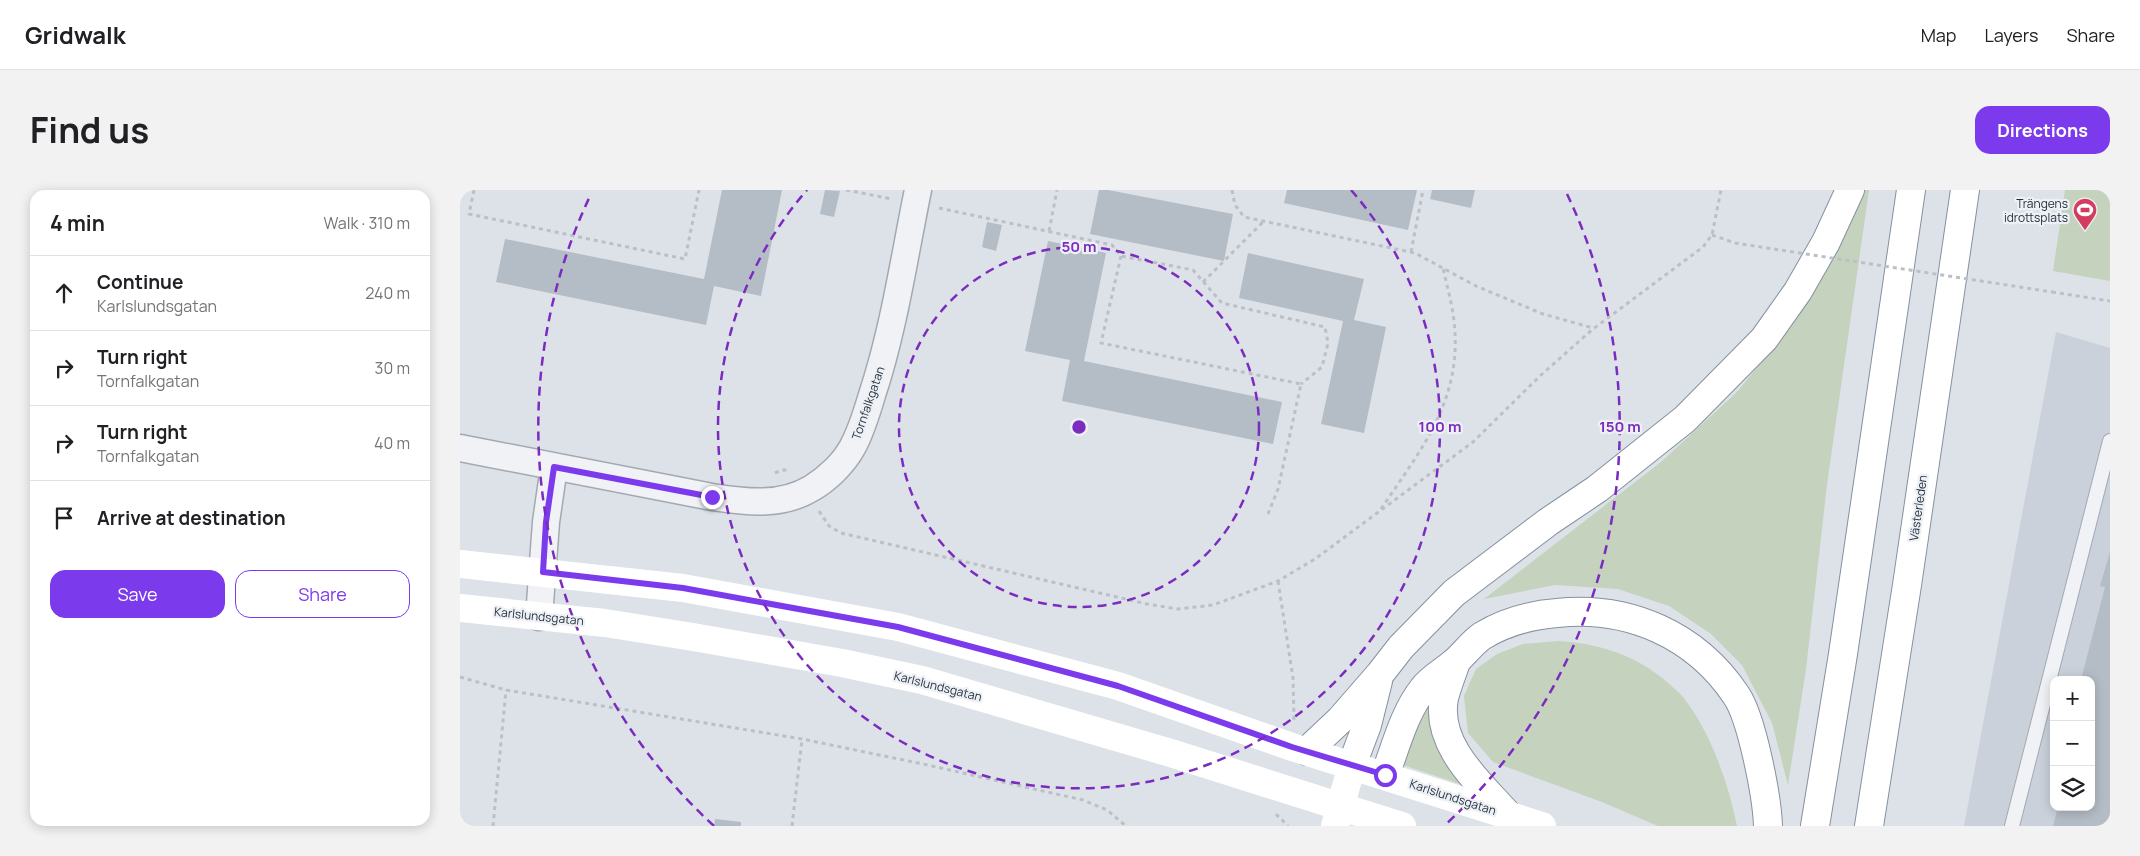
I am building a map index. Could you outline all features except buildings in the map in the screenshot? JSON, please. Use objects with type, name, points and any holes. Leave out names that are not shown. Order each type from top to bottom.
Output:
[{"type":"main road","points":[[1307,752],[1340,720],[1380,674],[1400,646],[1454,593],[1548,522],[1597,489],[1685,419],[1764,339],[1803,283],[1826,242],[1850,190]]},
{"type":"main road","points":[[1815,826],[1846,635],[1911,190]]},
{"type":"main road","name":"Västerleden","points":[[1869,826],[1965,190]]},
{"type":"main road","name":"Karlslundsgatan","points":[[460,564],[683,588],[898,627],[1118,686],[1307,752],[1542,826]]},
{"type":"main road","name":"Karlslundsgatan","points":[[460,608],[605,623],[693,636],[842,663],[922,680],[1174,754],[1337,817],[1402,826]]},
{"type":"main road","points":[[1368,821],[1406,718],[1423,688],[1456,662],[1481,637],[1510,622],[1537,615],[1592,611],[1617,614],[1644,621],[1671,634],[1696,651],[1717,670],[1738,696],[1762,779],[1768,826]]},
{"type":"main road","points":[[1456,662],[1444,699],[1444,729],[1460,760],[1508,815]]},
{"type":"main road","points":[[1337,817],[1352,765],[1367,725],[1380,674]]},
{"type":"main road","points":[[1875,789],[1888,826]]},
{"type":"street","name":"Tornfalkgatan","points":[[460,448],[745,502],[770,502],[793,497],[807,491],[835,470],[852,448],[867,410],[882,365],[916,196]]},
{"type":"street","points":[[540,617],[550,490],[554,467]]},
{"type":"lane","points":[[2012,826],[2110,441]]},
{"type":"path","points":[[474,190],[469,214],[685,259],[700,190]]},
{"type":"path","points":[[846,190],[916,196],[1048,231],[1112,245],[1120,256],[1193,270],[1222,303],[1325,326],[1328,343],[1322,367],[1301,384],[1278,489],[1268,514]]},
{"type":"path","points":[[1048,231],[1057,190]]},
{"type":"path","points":[[1232,190],[1235,205],[1244,217],[1411,252],[1476,286],[1543,314],[1593,328]]},
{"type":"path","points":[[1411,252],[1423,190]]},
{"type":"path","points":[[767,477],[782,470],[793,471],[829,526],[841,533],[1147,604],[1178,609],[1213,605],[1278,581],[1315,558],[1473,442],[1541,375],[1593,328],[1703,247],[1712,235],[1721,190]]},
{"type":"path","points":[[1203,282],[1264,221]]},
{"type":"path","points":[[1712,235],[1735,243],[2110,301]]},
{"type":"path","points":[[1120,256],[1101,343],[1301,384]]},
{"type":"path","points":[[1380,512],[1420,452],[1438,420],[1449,394],[1455,345],[1454,320],[1443,268]]},
{"type":"path","points":[[1278,581],[1293,678]]},
{"type":"path","points":[[460,677],[506,690],[802,739],[923,764],[1083,800],[1107,810],[1126,826]]},
{"type":"path","points":[[493,826],[506,690]]},
{"type":"path","points":[[792,826],[802,739]]},
{"type":"shaded area","points":[[2056,332],[2110,348],[2110,826],[1964,826]]},
{"type":"green space","points":[[1865,190],[1869,190],[1827,485],[1806,669],[1788,785],[1772,723],[1742,665],[1711,634],[1669,606],[1618,589],[1555,585],[1484,599],[1661,462],[1737,392],[1794,322],[1825,271]]},
{"type":"green space","name":"Trängens idrottsplats","points":[[2065,190],[2110,190],[2110,281],[2053,271]]},
{"type":"green space","points":[[1558,641],[1587,644],[1629,657],[1654,672],[1681,695],[1702,726],[1717,758],[1729,792],[1737,826],[1658,826],[1602,802],[1493,762],[1468,733],[1464,696],[1476,669],[1497,654],[1523,644]]},
{"type":"green space","points":[[1429,699],[1433,735],[1441,755],[1461,778],[1460,784],[1403,765],[1409,741]]},
{"type":"place","name":"Trängens idrottsplats","points":[[2085,231]]},
{"type":"route","points":[[712,497],[554,467],[546,522],[543,572],[683,588],[898,627],[1118,686],[1292,747],[1385,775]]}]
